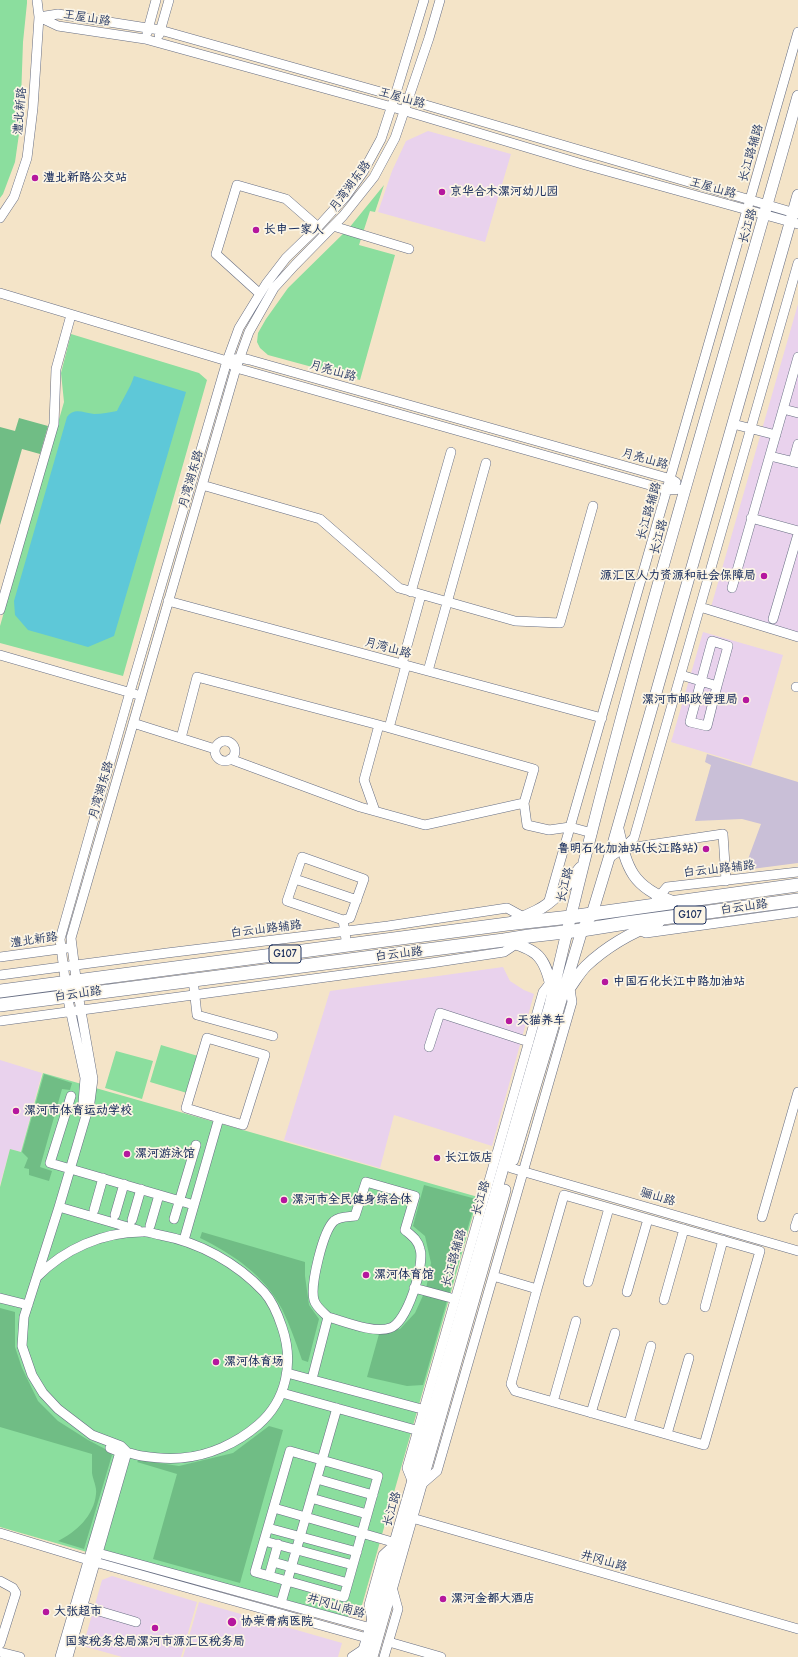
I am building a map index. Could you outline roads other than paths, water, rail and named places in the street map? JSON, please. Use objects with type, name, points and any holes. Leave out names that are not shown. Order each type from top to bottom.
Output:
[{"type":"highway","name":"白云山路","points":[[0,1004],[72,989],[347,946],[507,924],[527,919],[570,917],[655,901],[674,902],[798,885]]},
{"type":"highway","name":"白云山路","points":[[0,991],[72,989],[193,979],[510,942],[529,936],[798,900]]},
{"type":"main road","name":"长江路","points":[[554,978],[685,489],[798,96]]},
{"type":"main road","points":[[570,982],[582,930],[592,914],[609,858],[733,424],[795,218],[798,195]]},
{"type":"main road","points":[[617,826],[622,849],[633,876],[655,901]]},
{"type":"main road","points":[[527,919],[536,911],[548,904],[565,888],[584,862]]},
{"type":"main road","points":[[570,917],[582,930]]},
{"type":"main road","points":[[557,995],[576,978],[590,962],[606,949],[638,930],[675,917]]},
{"type":"main road","points":[[510,942],[531,949],[540,957],[554,978],[557,995]]},
{"type":"main road","name":"长江路","points":[[417,1483],[422,1432],[433,1412],[511,1168],[557,995]]},
{"type":"main road","name":"长江路","points":[[370,1641],[392,1586],[433,1412],[557,995]]},
{"type":"main road","name":"长江路","points":[[370,1641],[396,1543],[408,1517]]},
{"type":"street","name":"澧北新路","points":[[0,218],[14,197],[27,158],[33,108],[38,17],[37,0]]},
{"type":"street","points":[[145,39],[156,0]]},
{"type":"street","points":[[157,43],[169,0]]},
{"type":"street","name":"月湾湖东路","points":[[68,1168],[90,1102],[93,1080],[80,1010],[64,968],[60,939],[130,692],[227,361],[239,328],[260,293],[286,258],[318,227],[346,196],[363,172],[381,139],[424,0]]},
{"type":"street","name":"月湾湖东路","points":[[68,1168],[85,1098],[85,1078],[70,1012],[75,966],[71,938],[236,368],[249,332],[274,288],[344,216],[374,177],[395,138],[429,38],[440,0]]},
{"type":"street","name":"王屋山路","points":[[38,17],[58,14],[160,30],[395,96],[751,200],[766,210]]},
{"type":"street","name":"王屋山路","points":[[38,17],[58,26],[145,39],[392,107],[748,210],[766,210],[795,218]]},
{"type":"street","name":"长江路辅路","points":[[548,904],[798,32]]},
{"type":"street","points":[[260,293],[216,254],[237,185],[286,199],[318,227]]},
{"type":"street","points":[[333,226],[409,249]]},
{"type":"street","points":[[609,858],[634,838],[798,264]]},
{"type":"street","name":"月亮山路","points":[[0,293],[227,361],[236,368],[667,490],[685,489]]},
{"type":"street","points":[[0,610],[54,424],[56,370],[71,315]]},
{"type":"street","points":[[732,588],[798,357]]},
{"type":"street","name":"月亮山路","points":[[227,361],[240,358],[670,479],[685,489]]},
{"type":"street","points":[[783,409],[798,414]]},
{"type":"street","points":[[733,424],[776,436]]},
{"type":"street","points":[[770,456],[795,463],[798,444]]},
{"type":"street","points":[[412,592],[451,452]]},
{"type":"street","points":[[428,671],[486,463]]},
{"type":"street","points":[[202,485],[320,519],[399,588],[514,621],[560,623],[594,506]]},
{"type":"street","points":[[752,518],[798,533],[773,619]]},
{"type":"street","points":[[389,728],[422,595]]},
{"type":"street","name":"月湾山路","points":[[168,601],[602,718]]},
{"type":"street","points":[[700,607],[798,637]]},
{"type":"street","points":[[712,641],[728,646],[717,686],[707,726],[690,722],[712,641]]},
{"type":"street","points":[[0,655],[141,695]]},
{"type":"street","points":[[681,675],[717,686]]},
{"type":"street","points":[[181,738],[197,677],[379,725],[534,769],[524,803],[527,825],[549,830],[570,827],[592,833]]},
{"type":"street","points":[[133,723],[215,749]]},
{"type":"street","points":[[376,811],[364,780],[379,725]]},
{"type":"street","points":[[215,749],[221,742],[231,743],[235,751],[230,759]]},
{"type":"street","points":[[215,749],[218,758],[224,760],[230,759],[376,811],[425,825],[524,803]]},
{"type":"street","points":[[622,849],[723,834],[726,881]]},
{"type":"street","points":[[302,857],[364,879],[357,900],[350,918],[343,920],[287,901],[302,857]]},
{"type":"street","name":"白云山路辅路","points":[[655,901],[667,887],[798,872]]},
{"type":"street","points":[[295,879],[357,900]]},
{"type":"street","name":"白云山路辅路","points":[[0,975],[345,931],[507,908],[527,919]]},
{"type":"street","points":[[626,923],[646,933],[798,912]]},
{"type":"street","points":[[343,920],[347,946]]},
{"type":"street","points":[[0,1021],[504,952],[510,942]]},
{"type":"street","name":"澧北新路","points":[[0,957],[72,947]]},
{"type":"street","name":"长江路辅路","points":[[433,1412],[455,1299],[543,992],[554,978]]},
{"type":"street","points":[[193,979],[197,1015],[273,1036]]},
{"type":"street","points":[[417,1483],[437,1471],[572,1002],[570,982]]},
{"type":"street","points":[[429,1047],[440,1013],[529,1042]]},
{"type":"street","points":[[207,1038],[265,1055],[243,1125],[219,1118],[186,1108],[207,1038]]},
{"type":"street","points":[[762,1217],[798,1092]]},
{"type":"street","points":[[70,1096],[50,1163],[194,1205]]},
{"type":"street","points":[[184,1240],[219,1118]]},
{"type":"street","points":[[174,1219],[196,1145]]},
{"type":"street","points":[[26,1305],[59,1207],[68,1168]]},
{"type":"street","points":[[68,1168],[26,1305],[22,1346],[32,1375],[43,1393],[58,1409],[92,1435],[121,1446],[123,1452],[68,1657]]},
{"type":"street","name":"骊山路","points":[[511,1168],[798,1251]]},
{"type":"street","points":[[94,1210],[103,1178]]},
{"type":"street","points":[[366,1182],[415,1196],[405,1230],[417,1240],[421,1250],[421,1266],[410,1304],[403,1315],[394,1327],[389,1329],[370,1328],[328,1317],[316,1305],[313,1294],[314,1278],[324,1239],[334,1221],[344,1217],[355,1216],[366,1182]]},
{"type":"street","points":[[115,1215],[124,1184]]},
{"type":"street","points":[[132,1220],[141,1189]]},
{"type":"street","points":[[146,1228],[159,1195]]},
{"type":"street","points":[[564,1195],[648,1219],[760,1251],[704,1445],[515,1391],[511,1384],[564,1195]]},
{"type":"street","points":[[59,1207],[146,1228],[203,1247],[244,1274],[265,1293],[278,1313],[284,1333],[288,1354],[287,1373],[282,1393],[268,1416],[252,1431],[224,1447],[211,1452],[183,1458],[158,1458],[123,1452]]},
{"type":"street","points":[[588,1282],[609,1208]]},
{"type":"street","points":[[795,1228],[798,1218]]},
{"type":"street","points":[[627,1292],[648,1219]]},
{"type":"street","points":[[36,1278],[63,1255],[88,1242],[146,1228]]},
{"type":"street","points":[[664,1300],[684,1229]]},
{"type":"street","points":[[705,1307],[723,1240]]},
{"type":"street","points":[[493,1276],[537,1289]]},
{"type":"street","points":[[414,1288],[455,1299]]},
{"type":"street","points":[[0,1298],[26,1305]]},
{"type":"street","points":[[312,1380],[328,1317]]},
{"type":"street","points":[[553,1402],[576,1321]]},
{"type":"street","points":[[591,1413],[615,1333]]},
{"type":"street","points":[[629,1424],[651,1346]]},
{"type":"street","points":[[667,1434],[689,1358]]},
{"type":"street","points":[[287,1373],[433,1412]]},
{"type":"street","points":[[282,1393],[422,1432]]},
{"type":"street","points":[[281,1603],[337,1408]]},
{"type":"street","points":[[290,1451],[378,1476],[373,1495],[344,1597],[255,1572],[290,1451]]},
{"type":"street","points":[[317,1479],[373,1495]]},
{"type":"street","points":[[311,1498],[367,1514]]},
{"type":"street","points":[[274,1508],[396,1543]]},
{"type":"street","name":"井冈山路","points":[[408,1517],[798,1629]]},
{"type":"street","points":[[268,1528],[357,1552]]},
{"type":"street","name":"井冈山南路","points":[[0,1533],[94,1558],[281,1603],[370,1641]]},
{"type":"street","points":[[264,1541],[353,1565]]},
{"type":"street","points":[[269,1576],[278,1544]]},
{"type":"street","points":[[60,1657],[94,1558]]},
{"type":"street","name":"井冈山南路","points":[[94,1558],[370,1641]]},
{"type":"street","points":[[273,1562],[348,1583]]},
{"type":"street","points":[[0,1581],[14,1588],[16,1593],[0,1644]]},
{"type":"street","points":[[384,1657],[398,1609],[392,1586]]},
{"type":"street","points":[[82,1606],[136,1622]]},
{"type":"street","points":[[352,1657],[370,1641]]},
{"type":"street","points":[[389,1642],[441,1657]]},
{"type":"street","points":[[0,1652],[17,1657]]},
{"type":"water","points":[[134,376],[186,392],[114,636],[88,647],[28,630],[15,615],[14,601],[67,417],[76,411],[94,414],[117,411]]},
{"type":"place","name":"澧北新路公交站","points":[[35,178]]},
{"type":"place","name":"京华合木漯河幼儿园","points":[[442,192]]},
{"type":"place","name":"长申一家人","points":[[256,230]]},
{"type":"place","name":"源汇区人力资源和社会保障局","points":[[764,576]]},
{"type":"place","name":"漯河市邮政管理局","points":[[746,700]]},
{"type":"place","name":"鲁明石化加油站(长江路站)","points":[[706,849]]},
{"type":"place","name":"中国石化长江中路加油站","points":[[605,982]]},
{"type":"place","name":"天猫养车","points":[[509,1021]]},
{"type":"place","name":"漯河市体育运动学校","points":[[16,1111]]},
{"type":"place","name":"漯河游泳馆","points":[[127,1154]]},
{"type":"place","name":"长江饭店","points":[[437,1158]]},
{"type":"place","name":"漯河市全民健身综合体","points":[[284,1200]]},
{"type":"place","name":"漯河体育馆","points":[[366,1275]]},
{"type":"place","name":"漯河体育场","points":[[216,1362]]},
{"type":"place","name":"漯河金都大酒店","points":[[443,1599]]},
{"type":"place","name":"大张超市","points":[[46,1612]]},
{"type":"place","name":"协荣骨病医院","points":[[232,1622]]},
{"type":"place","name":"国家税务总局漯河市源汇区税务局","points":[[155,1628]]}]
